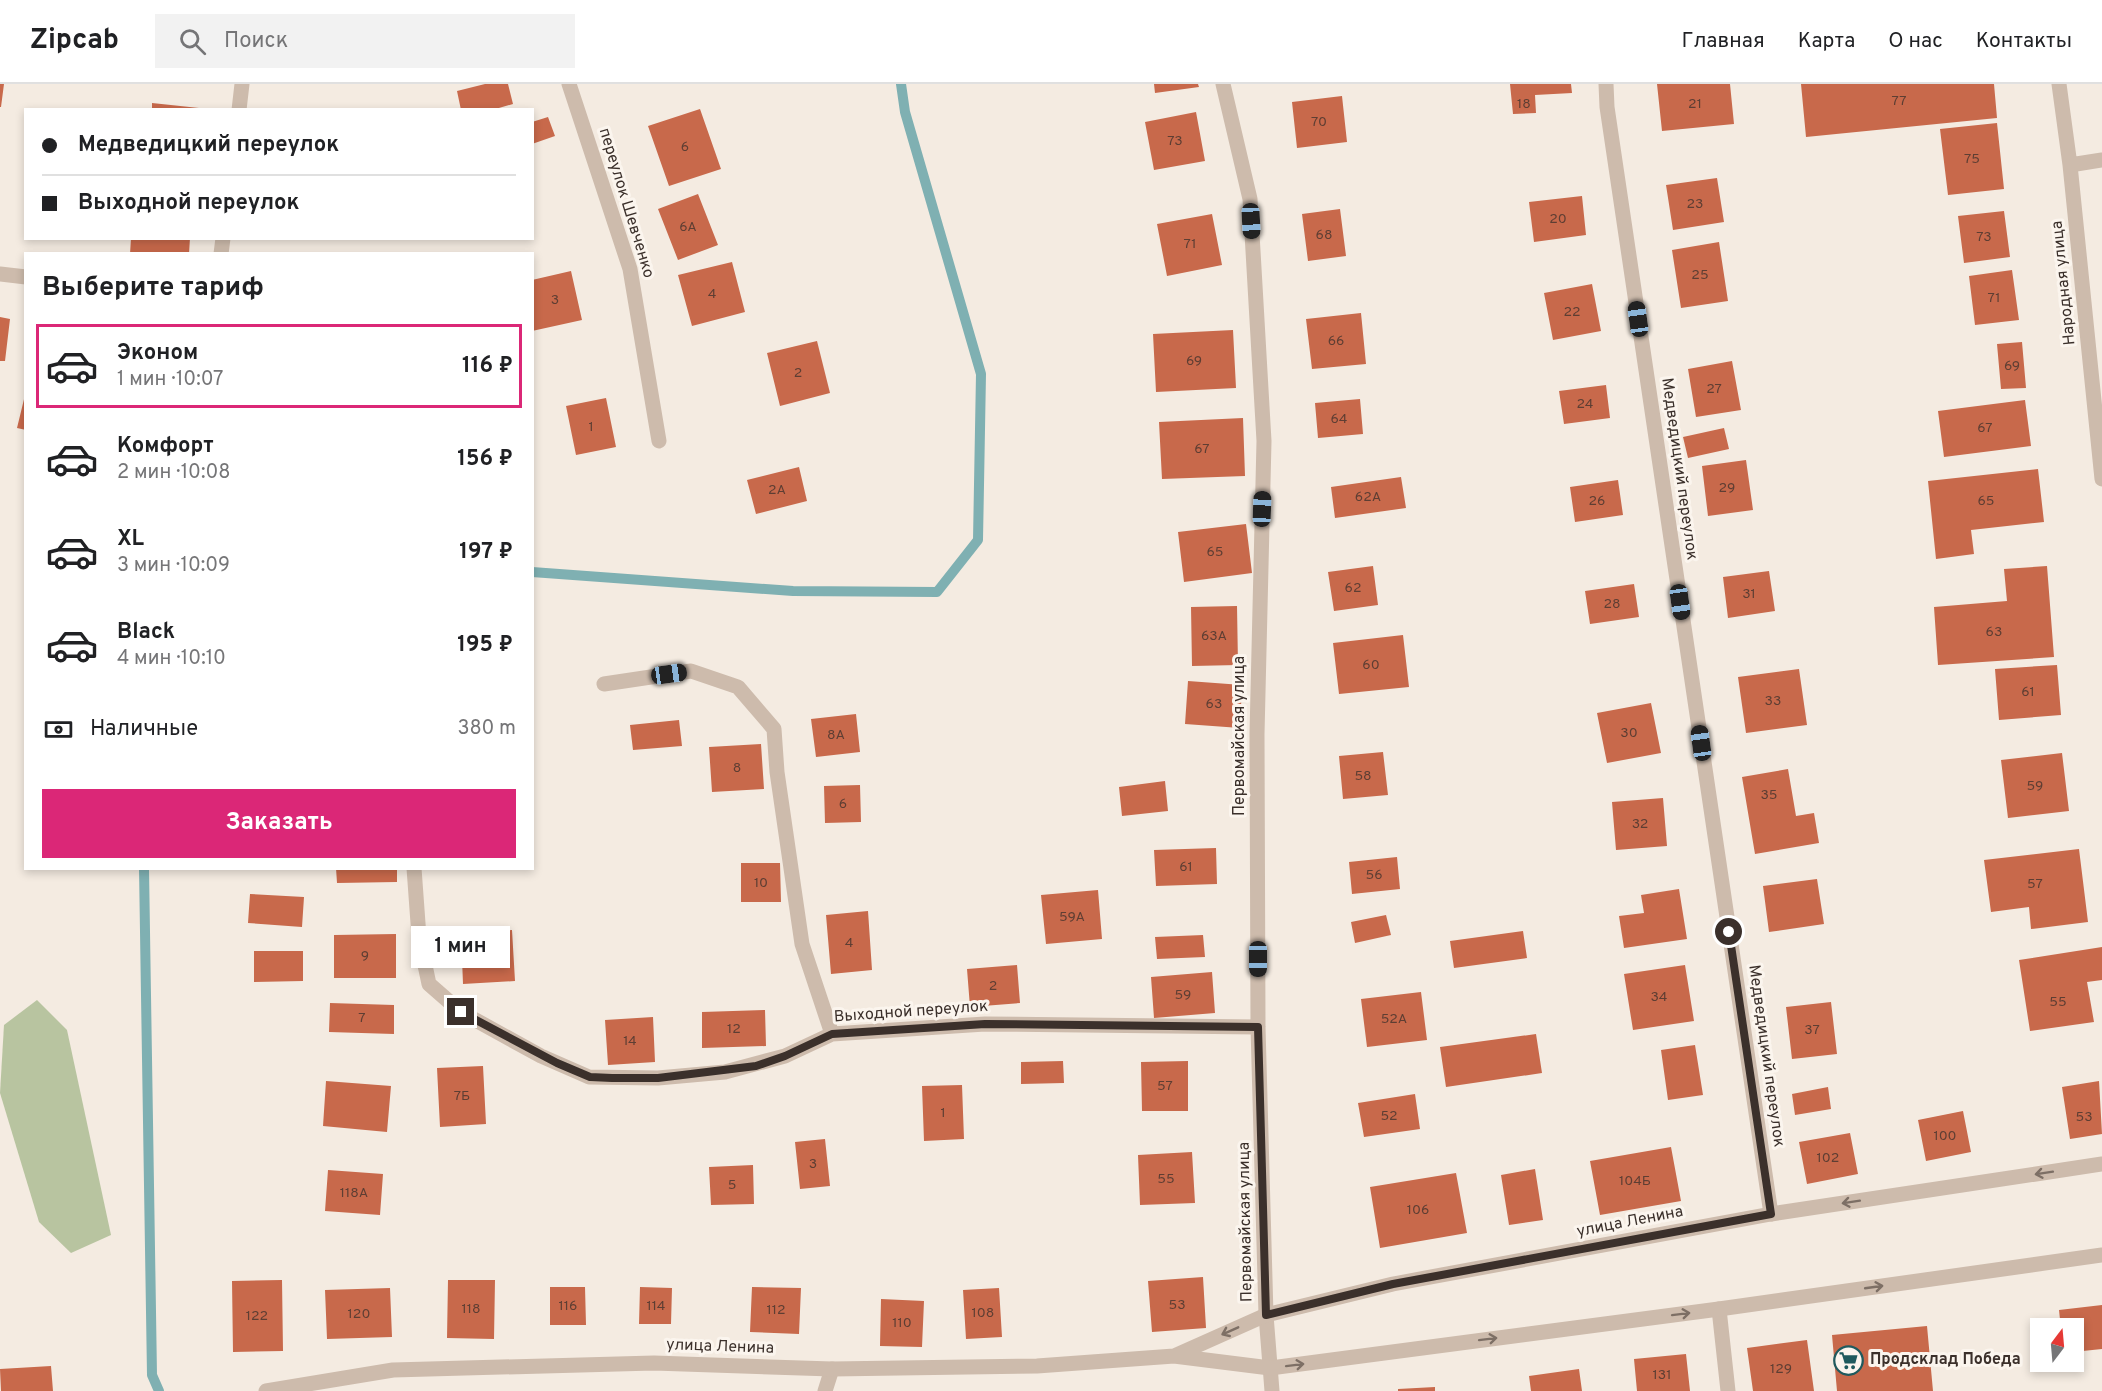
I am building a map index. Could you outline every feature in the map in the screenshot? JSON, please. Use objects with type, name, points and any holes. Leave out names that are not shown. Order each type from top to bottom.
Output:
[{"type":"street","points":[[239,108],[242,84]]},
{"type":"street","name":"переулок Шевченко","points":[[569,84],[630,269],[659,441]]},
{"type":"street","name":"Первомайская улица","points":[[1223,84],[1250,199],[1264,441],[1257,734],[1258,1027],[1266,1315],[1272,1391]]},
{"type":"street","name":"Медведицкий переулок","points":[[1606,84],[1609,119],[1771,1214]]},
{"type":"street","name":"Народная улица","points":[[2059,84],[2070,165],[2102,479]]},
{"type":"street","points":[[2070,165],[2102,160]]},
{"type":"street","points":[[0,274],[24,276]]},
{"type":"street","points":[[604,684],[690,671],[738,687],[774,729],[777,772],[801,944],[832,1034]]},
{"type":"street","name":"Выходной переулок","points":[[414,870],[419,937],[429,984],[461,1012],[541,1056],[590,1077],[658,1078],[725,1072],[756,1066],[785,1056],[832,1034],[985,1024],[1258,1027]]},
{"type":"street","name":"улица Ленина","points":[[1174,1356],[1266,1315],[1393,1284],[1771,1214],[2102,1164]]},
{"type":"street","name":"улица Ленина","points":[[266,1391],[393,1370],[654,1363],[832,1369],[1037,1366],[1174,1356],[1270,1368],[1719,1309],[2102,1255]]},
{"type":"street","points":[[1719,1309],[1728,1391]]},
{"type":"street","points":[[825,1391],[832,1369]]},
{"type":"green space","points":[[37,1000],[67,1030],[111,1235],[71,1253],[39,1222],[0,1093],[4,1025]]},
{"type":"building","points":[[0,84],[4,84],[1,107],[0,107]]},
{"type":"building","points":[[485,84],[508,84],[513,104],[499,108],[461,108],[457,91]]},
{"type":"building","points":[[1154,84],[1198,84],[1199,87],[1155,93]]},
{"type":"building","points":[[1510,84],[1571,84],[1572,93],[1535,95],[1536,113],[1513,114]]},
{"type":"building","points":[[1657,84],[1730,84],[1734,124],[1662,131]]},
{"type":"building","points":[[1801,84],[1994,84],[1997,118],[1806,137]]},
{"type":"building","points":[[1342,96],[1347,142],[1297,148],[1292,102]]},
{"type":"building","points":[[152,103],[199,108],[152,108]]},
{"type":"building","points":[[700,109],[721,169],[669,186],[648,126]]},
{"type":"building","points":[[1196,112],[1205,161],[1154,170],[1145,122]]},
{"type":"building","points":[[548,117],[555,136],[534,143],[534,121]]},
{"type":"building","points":[[1997,123],[2004,189],[1948,195],[1940,129]]},
{"type":"building","points":[[1717,178],[1724,222],[1673,230],[1666,185]]},
{"type":"building","points":[[698,194],[718,245],[678,260],[658,209]]},
{"type":"building","points":[[1582,196],[1586,235],[1534,242],[1529,202]]},
{"type":"building","points":[[1340,209],[1346,256],[1308,261],[1302,214]]},
{"type":"building","points":[[2004,211],[2010,257],[1964,263],[1958,216]]},
{"type":"building","points":[[1212,214],[1222,265],[1167,276],[1157,224]]},
{"type":"building","points":[[131,240],[190,240],[189,252],[130,252]]},
{"type":"building","points":[[1719,242],[1728,301],[1681,308],[1672,250]]},
{"type":"building","points":[[732,262],[745,312],[692,326],[678,275]]},
{"type":"building","points":[[2012,270],[2019,320],[1975,325],[1969,276]]},
{"type":"building","points":[[571,271],[582,320],[534,331],[534,280]]},
{"type":"building","points":[[1592,284],[1601,331],[1553,340],[1544,293]]},
{"type":"building","points":[[1361,313],[1366,364],[1312,369],[1306,319]]},
{"type":"building","points":[[0,317],[10,319],[5,361],[0,361]]},
{"type":"building","points":[[1233,330],[1236,388],[1156,392],[1153,334]]},
{"type":"building","points":[[817,341],[830,393],[780,406],[767,353]]},
{"type":"building","points":[[2022,342],[2026,388],[2001,389],[1997,344]]},
{"type":"building","points":[[1732,361],[1741,410],[1696,417],[1688,369]]},
{"type":"building","points":[[1606,385],[1610,418],[1564,424],[1559,391]]},
{"type":"building","points":[[606,398],[616,447],[576,455],[566,406]]},
{"type":"building","points":[[24,399],[24,430],[17,428]]},
{"type":"building","points":[[1360,399],[1363,434],[1318,438],[1315,403]]},
{"type":"building","points":[[2025,400],[2031,446],[1944,457],[1938,411]]},
{"type":"building","points":[[1243,418],[1245,476],[1162,479],[1159,422]]},
{"type":"building","points":[[1724,428],[1729,449],[1688,458],[1683,437]]},
{"type":"building","points":[[1746,460],[1753,510],[1708,516],[1702,466]]},
{"type":"building","points":[[799,467],[807,501],[756,514],[747,480]]},
{"type":"building","points":[[2038,469],[2044,522],[1971,530],[1974,554],[1936,559],[1928,481]]},
{"type":"building","points":[[1401,477],[1406,508],[1335,518],[1331,487]]},
{"type":"building","points":[[1618,480],[1623,515],[1575,522],[1570,487]]},
{"type":"building","points":[[1246,524],[1252,573],[1184,582],[1178,532]]},
{"type":"building","points":[[1373,566],[1378,605],[1334,611],[1328,572]]},
{"type":"building","points":[[2047,566],[2054,657],[1938,665],[1934,607],[2007,601],[2004,569]]},
{"type":"building","points":[[1769,571],[1775,611],[1728,618],[1723,577]]},
{"type":"building","points":[[1634,584],[1639,617],[1590,624],[1585,591]]},
{"type":"building","points":[[1237,606],[1238,665],[1192,666],[1191,607]]},
{"type":"building","points":[[1403,635],[1409,687],[1339,694],[1333,643]]},
{"type":"building","points":[[2057,665],[2061,715],[1999,720],[1995,669]]},
{"type":"building","points":[[1799,669],[1807,725],[1746,733],[1738,677]]},
{"type":"building","points":[[1188,681],[1242,685],[1240,728],[1185,724]]},
{"type":"building","points":[[1651,703],[1661,753],[1607,763],[1597,713]]},
{"type":"building","points":[[856,714],[860,752],[816,757],[811,719]]},
{"type":"building","points":[[679,720],[682,746],[633,750],[630,725]]},
{"type":"building","points":[[761,744],[764,789],[712,792],[709,747]]},
{"type":"building","points":[[1383,752],[1388,795],[1343,799],[1339,756]]},
{"type":"building","points":[[2062,753],[2069,811],[2008,818],[2001,760]]},
{"type":"building","points":[[1788,769],[1796,816],[1814,813],[1819,843],[1755,854],[1742,777]]},
{"type":"building","points":[[1165,781],[1168,811],[1122,816],[1119,787]]},
{"type":"building","points":[[860,785],[861,822],[825,823],[824,786]]},
{"type":"building","points":[[1663,798],[1667,846],[1616,850],[1612,802]]},
{"type":"building","points":[[1216,848],[1217,884],[1156,886],[1154,850]]},
{"type":"building","points":[[2079,849],[2088,922],[2031,929],[2029,907],[1991,912],[1984,860]]},
{"type":"building","points":[[1397,857],[1400,889],[1352,894],[1349,862]]},
{"type":"building","points":[[741,863],[780,863],[781,902],[741,902]]},
{"type":"building","points":[[336,870],[397,870],[397,882],[337,883]]},
{"type":"building","points":[[1817,879],[1824,924],[1769,932],[1763,886]]},
{"type":"building","points":[[1679,889],[1687,939],[1624,948],[1619,916],[1644,913],[1641,895]]},
{"type":"building","points":[[1098,890],[1102,939],[1046,944],[1041,895]]},
{"type":"building","points":[[250,894],[304,897],[302,927],[248,923]]},
{"type":"building","points":[[868,911],[872,970],[831,974],[826,915]]},
{"type":"building","points":[[1386,915],[1391,935],[1355,943],[1351,922]]},
{"type":"building","points":[[512,930],[515,981],[463,984],[461,933]]},
{"type":"building","points":[[1523,931],[1527,958],[1454,968],[1450,941]]},
{"type":"building","points":[[396,934],[396,978],[334,978],[334,935]]},
{"type":"building","points":[[1203,935],[1205,957],[1157,959],[1155,937]]},
{"type":"building","points":[[2102,947],[2102,980],[2087,982],[2094,1022],[2030,1031],[2019,960]]},
{"type":"building","points":[[254,951],[303,951],[303,981],[254,982]]},
{"type":"building","points":[[1017,965],[1020,1003],[970,1007],[967,969]]},
{"type":"building","points":[[1685,965],[1694,1021],[1633,1030],[1624,974]]},
{"type":"building","points":[[1212,972],[1215,1013],[1154,1018],[1151,977]]},
{"type":"building","points":[[1421,992],[1427,1040],[1367,1047],[1361,999]]},
{"type":"building","points":[[1831,1002],[1837,1054],[1792,1059],[1786,1007]]},
{"type":"building","points":[[330,1003],[394,1005],[394,1034],[329,1032]]},
{"type":"building","points":[[765,1010],[766,1046],[702,1048],[702,1012]]},
{"type":"building","points":[[653,1017],[655,1062],[608,1065],[605,1020]]},
{"type":"building","points":[[1536,1034],[1542,1073],[1446,1087],[1440,1047]]},
{"type":"building","points":[[1695,1045],[1703,1095],[1668,1100],[1661,1050]]},
{"type":"building","points":[[1063,1061],[1064,1083],[1021,1084],[1021,1062]]},
{"type":"building","points":[[1188,1061],[1188,1111],[1142,1111],[1141,1062]]},
{"type":"building","points":[[483,1066],[486,1124],[440,1127],[437,1068]]},
{"type":"building","points":[[326,1081],[391,1086],[387,1132],[323,1126]]},
{"type":"building","points":[[2099,1081],[2102,1134],[2070,1139],[2062,1087]]},
{"type":"building","points":[[962,1085],[964,1139],[924,1141],[922,1086]]},
{"type":"building","points":[[1828,1087],[1831,1109],[1795,1115],[1792,1094]]},
{"type":"building","points":[[1415,1094],[1420,1129],[1364,1137],[1358,1103]]},
{"type":"building","points":[[1963,1111],[1971,1152],[1926,1161],[1918,1120]]},
{"type":"building","points":[[1850,1133],[1858,1174],[1807,1184],[1799,1142]]},
{"type":"building","points":[[825,1139],[830,1186],[800,1189],[795,1142]]},
{"type":"building","points":[[1671,1147],[1681,1201],[1600,1215],[1590,1161]]},
{"type":"building","points":[[1192,1152],[1195,1203],[1140,1205],[1138,1155]]},
{"type":"building","points":[[753,1165],[754,1204],[711,1205],[709,1167]]},
{"type":"building","points":[[1535,1169],[1543,1220],[1509,1225],[1501,1175]]},
{"type":"building","points":[[328,1170],[383,1174],[380,1215],[325,1211]]},
{"type":"building","points":[[1456,1173],[1467,1233],[1380,1248],[1370,1187]]},
{"type":"building","points":[[1203,1277],[1206,1328],[1152,1332],[1148,1281]]},
{"type":"building","points":[[282,1280],[283,1351],[233,1352],[232,1281]]},
{"type":"building","points":[[448,1280],[495,1280],[494,1339],[447,1338]]},
{"type":"building","points":[[550,1287],[585,1287],[586,1325],[550,1325]]},
{"type":"building","points":[[640,1287],[672,1288],[671,1324],[639,1324]]},
{"type":"building","points":[[752,1287],[801,1288],[799,1334],[750,1332]]},
{"type":"building","points":[[390,1288],[392,1337],[327,1339],[325,1290]]},
{"type":"building","points":[[999,1288],[1002,1337],[966,1339],[963,1290]]},
{"type":"building","points":[[881,1299],[924,1301],[922,1347],[880,1346]]},
{"type":"building","points":[[2102,1305],[2102,1349],[2084,1351],[2084,1318],[2060,1318],[2059,1310]]},
{"type":"building","points":[[1927,1326],[1933,1391],[1837,1391],[1832,1335]]},
{"type":"building","points":[[1807,1340],[1814,1391],[1753,1391],[1747,1348]]},
{"type":"building","points":[[1686,1354],[1690,1391],[1637,1391],[1634,1359]]},
{"type":"building","points":[[51,1366],[53,1391],[1,1391],[0,1369]]},
{"type":"building","points":[[1579,1369],[1582,1391],[1531,1391],[1529,1376]]},
{"type":"building","points":[[1435,1387],[1435,1391],[1398,1391],[1398,1389]]},
{"type":"waterway","points":[[534,572],[793,591],[937,592],[978,540],[981,374],[905,112],[901,84]]},
{"type":"waterway","points":[[144,870],[152,1375],[159,1391]]},
{"type":"place","name":"Продсклад Победа","points":[[1849,1360]]},
{"type":"route","points":[[461,1012],[557,1063],[590,1077],[612,1078],[658,1078],[725,1072],[756,1066],[785,1056],[832,1034],[985,1024],[1258,1027],[1266,1315],[1393,1284],[1771,1214],[1729,932]]}]
